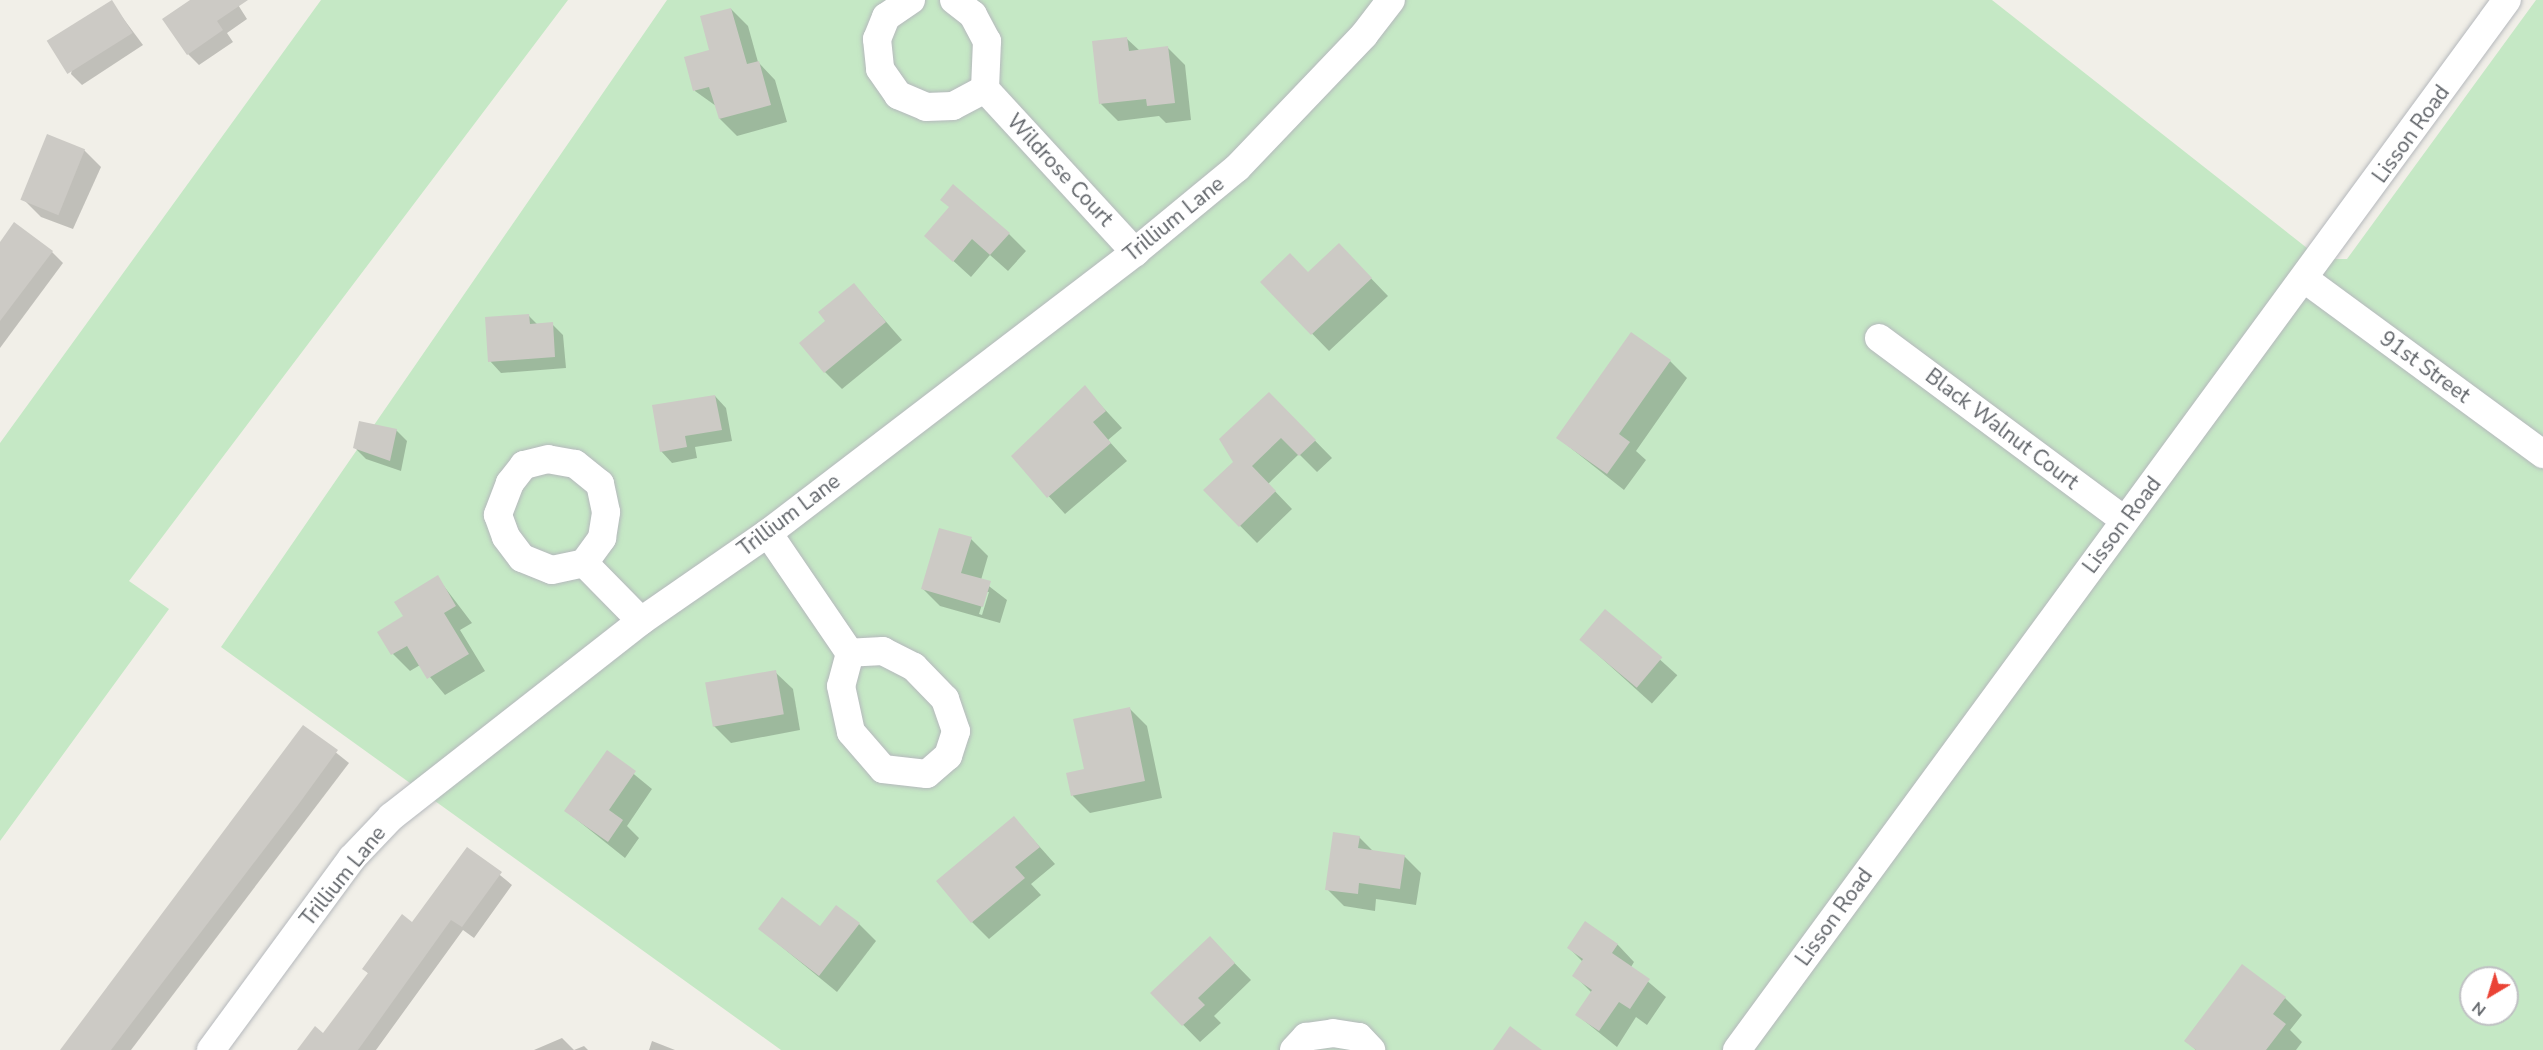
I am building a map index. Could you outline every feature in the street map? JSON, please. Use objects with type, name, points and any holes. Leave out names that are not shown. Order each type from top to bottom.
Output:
[{"type":"street","points":[[911,0],[886,17],[878,39],[880,69],[898,95],[926,107],[954,106],[985,89],[987,41],[973,15],[954,0]]},
{"type":"street","name":"Trillium Lane","points":[[211,1050],[352,858],[391,817],[641,621],[768,533],[1135,252],[1237,168],[1364,35],[1391,0]]},
{"type":"street","name":"Lisson Road","points":[[1737,1050],[2124,520],[2306,280],[2507,0]]},
{"type":"street","name":"Wildrose Court","points":[[985,89],[1135,252]]},
{"type":"street","name":"91st Street","points":[[2306,280],[2543,454]]},
{"type":"street","name":"Black Walnut Court","points":[[1879,338],[2124,520]]},
{"type":"street","points":[[768,533],[850,653],[841,686],[851,732],[882,769],[927,774],[948,756],[956,731],[945,699],[915,667],[883,651],[850,653]]},
{"type":"street","points":[[584,563],[641,621]]},
{"type":"street","points":[[1294,1050],[1306,1037],[1334,1033],[1359,1037],[1371,1050]]},
{"type":"green space","points":[[321,0],[568,0],[129,581],[169,609],[0,841],[0,443]]},
{"type":"green space","points":[[667,0],[1992,0],[2321,259],[2347,259],[2536,0],[2543,0],[2543,1050],[781,1050],[221,647]]},
{"type":"building","points":[[112,0],[133,33],[67,74],[47,41]]},
{"type":"building","points":[[190,0],[248,0],[217,21],[223,30],[187,55],[162,19]]},
{"type":"building","points":[[731,8],[747,64],[759,61],[771,105],[719,119],[709,87],[693,91],[684,57],[709,50],[700,16]]},
{"type":"building","points":[[1127,37],[1129,51],[1168,46],[1175,103],[1147,106],[1146,99],[1099,104],[1092,41]]},
{"type":"building","points":[[47,134],[85,149],[58,215],[20,200]]},
{"type":"building","points":[[953,184],[1010,233],[990,255],[972,239],[953,262],[924,236],[949,207],[940,200]]},
{"type":"building","points":[[14,222],[53,251],[0,321],[0,242]]},
{"type":"building","points":[[1339,243],[1372,278],[1311,335],[1260,282],[1290,253],[1308,272]]},
{"type":"building","points":[[854,283],[886,322],[824,373],[799,343],[825,321],[818,312]]},
{"type":"building","points":[[529,314],[530,324],[553,322],[555,357],[488,362],[485,317]]},
{"type":"building","points":[[1631,332],[1671,360],[1619,434],[1630,442],[1607,474],[1556,438]]},
{"type":"building","points":[[1085,385],[1106,411],[1093,422],[1111,443],[1047,498],[1011,456]]},
{"type":"building","points":[[1269,392],[1316,440],[1299,456],[1281,438],[1252,466],[1276,491],[1239,527],[1203,490],[1233,462],[1219,439]]},
{"type":"building","points":[[715,395],[722,430],[685,436],[687,447],[660,452],[652,405]]},
{"type":"building","points":[[359,421],[397,429],[390,461],[353,448]]},
{"type":"building","points":[[939,528],[972,537],[961,573],[991,581],[983,607],[921,589]]},
{"type":"building","points":[[438,575],[456,606],[444,613],[469,654],[427,679],[407,646],[391,655],[377,632],[403,616],[394,602]]},
{"type":"building","points":[[1605,609],[1662,657],[1637,688],[1579,640]]},
{"type":"building","points":[[776,670],[784,714],[713,727],[705,683]]},
{"type":"building","points":[[1130,707],[1145,781],[1071,796],[1066,773],[1084,769],[1073,719]]},
{"type":"building","points":[[303,725],[338,750],[298,805],[111,1050],[60,1050]]},
{"type":"building","points":[[607,750],[636,771],[609,810],[623,820],[608,842],[564,811]]},
{"type":"building","points":[[1014,816],[1040,847],[1015,867],[1025,878],[971,923],[936,881]]},
{"type":"building","points":[[1333,832],[1360,836],[1358,848],[1405,855],[1400,889],[1359,883],[1358,894],[1325,890]]},
{"type":"building","points":[[467,847],[502,872],[462,927],[451,920],[358,1050],[297,1050],[315,1026],[323,1033],[368,973],[362,969],[402,914],[412,922]]},
{"type":"building","points":[[782,897],[820,926],[836,905],[860,923],[819,976],[758,929]]},
{"type":"building","points":[[1585,921],[1618,944],[1612,953],[1650,979],[1630,1009],[1619,1002],[1599,1031],[1575,1015],[1592,990],[1572,976],[1583,959],[1567,948]]},
{"type":"building","points":[[1210,936],[1235,963],[1198,998],[1205,1005],[1182,1026],[1150,993]]},
{"type":"building","points":[[2242,964],[2286,997],[2273,1014],[2286,1024],[2266,1050],[2196,1050],[2184,1041]]},
{"type":"building","points":[[1510,1026],[1542,1050],[1493,1050]]}]
